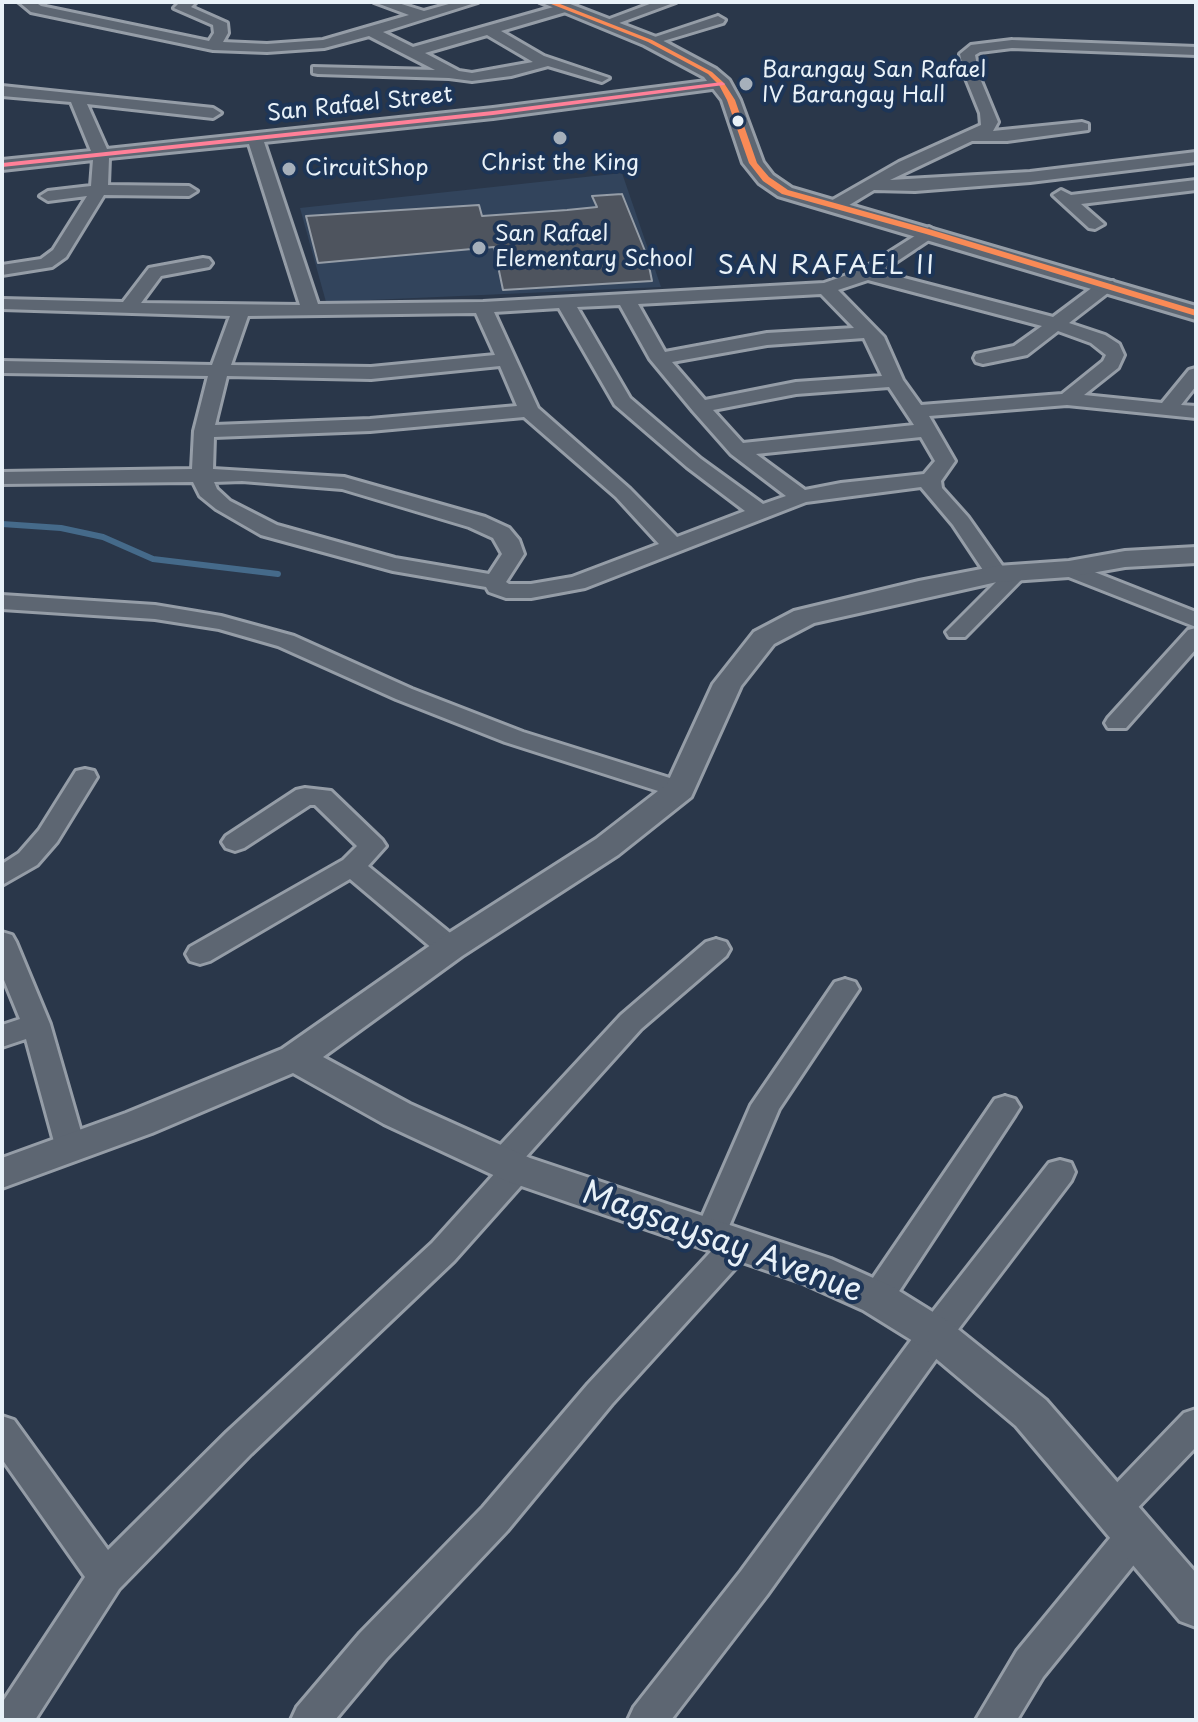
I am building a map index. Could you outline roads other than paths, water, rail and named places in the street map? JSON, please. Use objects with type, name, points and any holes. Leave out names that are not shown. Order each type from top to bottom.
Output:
[{"type":"street","points":[[26,2],[36,9],[213,46],[267,48],[324,44],[471,2]]},
{"type":"street","points":[[189,2],[181,8],[220,23],[221,33],[213,46]]},
{"type":"street","points":[[381,2],[426,16]]},
{"type":"street","points":[[633,2],[652,9]]},
{"type":"street","points":[[606,23],[669,2]]},
{"type":"street","points":[[412,52],[557,5],[650,41],[693,62],[722,84],[731,100],[745,146],[766,179],[785,192],[1196,313]]},
{"type":"street","points":[[650,41],[718,20]]},
{"type":"street","points":[[487,29],[548,62],[602,78]]},
{"type":"street","points":[[373,32],[455,75]]},
{"type":"street","points":[[835,206],[905,165],[987,128],[990,122],[968,65],[967,54],[976,48],[1012,44],[1196,51]]},
{"type":"street","points":[[318,70],[497,74],[548,62]]},
{"type":"street","name":"San Rafael Street","points":[[2,165],[493,113],[722,84]]},
{"type":"street","points":[[2,91],[213,113]]},
{"type":"street","points":[[2,270],[46,263],[60,253],[99,190],[101,155],[77,98]]},
{"type":"street","points":[[969,136],[1007,136],[1082,127]]},
{"type":"street","points":[[255,138],[311,310]]},
{"type":"street","points":[[1031,156],[1039,176],[1071,200],[1095,224]]},
{"type":"street","points":[[872,185],[915,186],[1039,176],[1196,157]]},
{"type":"street","points":[[1071,200],[1196,185]]},
{"type":"street","points":[[48,196],[99,190],[189,191]]},
{"type":"street","points":[[2,304],[241,311],[483,307],[826,288],[867,274],[929,232]]},
{"type":"street","points":[[127,309],[155,272],[203,263]]},
{"type":"street","points":[[867,274],[1053,323],[1098,339],[1112,348],[1115,355],[1111,364],[1067,399]]},
{"type":"street","points":[[983,358],[1020,351],[1037,341],[1053,323],[1107,285]]},
{"type":"street","points":[[495,582],[497,587],[506,591],[577,583],[801,497],[841,489],[930,480],[941,470],[945,461],[916,411],[894,381],[877,341],[826,288]]},
{"type":"street","points":[[626,299],[659,359],[738,450],[801,497]]},
{"type":"street","points":[[565,303],[622,401],[694,463],[759,511]]},
{"type":"street","points":[[483,307],[529,411],[623,493],[673,546]]},
{"type":"street","points":[[241,311],[219,369],[204,431],[202,476],[207,492],[223,505],[269,530],[416,569],[495,582]]},
{"type":"street","points":[[659,359],[767,339],[870,332]]},
{"type":"street","points":[[2,367],[36,370],[219,369],[371,373],[505,360]]},
{"type":"street","points":[[1167,409],[1196,374]]},
{"type":"street","points":[[700,407],[796,388],[894,381]]},
{"type":"street","points":[[916,411],[1067,399],[1196,412]]},
{"type":"street","points":[[204,431],[385,424],[529,411]]},
{"type":"street","points":[[738,450],[928,430]]},
{"type":"street","points":[[2,478],[282,477],[344,483],[477,522],[501,533],[508,540],[513,554],[495,582]]},
{"type":"street","points":[[930,480],[932,490],[1007,574]]},
{"type":"street","points":[[2,1173],[71,1149],[295,1058],[450,948],[607,847],[680,790],[727,684],[764,638],[804,617],[919,589],[1007,574],[1069,569],[1125,559],[1196,555]]},
{"type":"street","points":[[1069,569],[1196,620]]},
{"type":"street","points":[[957,632],[1007,574]]},
{"type":"street","points":[[2,602],[155,612],[221,623],[286,641],[404,694],[514,737],[680,790]]},
{"type":"street","points":[[1117,723],[1196,635]]},
{"type":"street","points":[[2,876],[28,859],[48,836],[85,777]]},
{"type":"street","points":[[200,954],[352,866],[373,846],[322,797],[305,796],[235,842]]},
{"type":"street","points":[[352,866],[450,948]]},
{"type":"street","points":[[13,1720],[106,1577],[239,1443],[443,1252],[510,1166],[631,1022],[716,949]]},
{"type":"street","points":[[5,959],[36,1024],[71,1149]]},
{"type":"street","points":[[310,1720],[373,1646],[495,1519],[725,1238],[766,1105],[845,989]]},
{"type":"street","points":[[2,1036],[36,1024]]},
{"type":"street","name":"Magsaysay Avenue","points":[[295,1058],[397,1114],[510,1166],[817,1271],[877,1298],[935,1334],[1031,1413],[1126,1520],[1196,1606]]},
{"type":"street","points":[[877,1298],[1005,1107]]},
{"type":"street","points":[[647,1720],[754,1583],[935,1334],[1060,1172]]},
{"type":"street","points":[[995,1720],[1126,1520],[1196,1424]]},
{"type":"street","points":[[2,1431],[106,1577]]},
{"type":"waterway","points":[[2,524],[61,528],[103,537],[153,559],[278,574]]},
{"type":"place","name":"Barangay San Rafael IV Barangay Hall","points":[[746,84]]},
{"type":"place","name":"Christ the King","points":[[560,138]]},
{"type":"place","name":"CircuitShop","points":[[289,169]]},
{"type":"place","name":"San Rafael Elementary School","points":[[479,248]]},
{"type":"district","name":"SAN RAFAEL II","points":[[827,267]]}]
